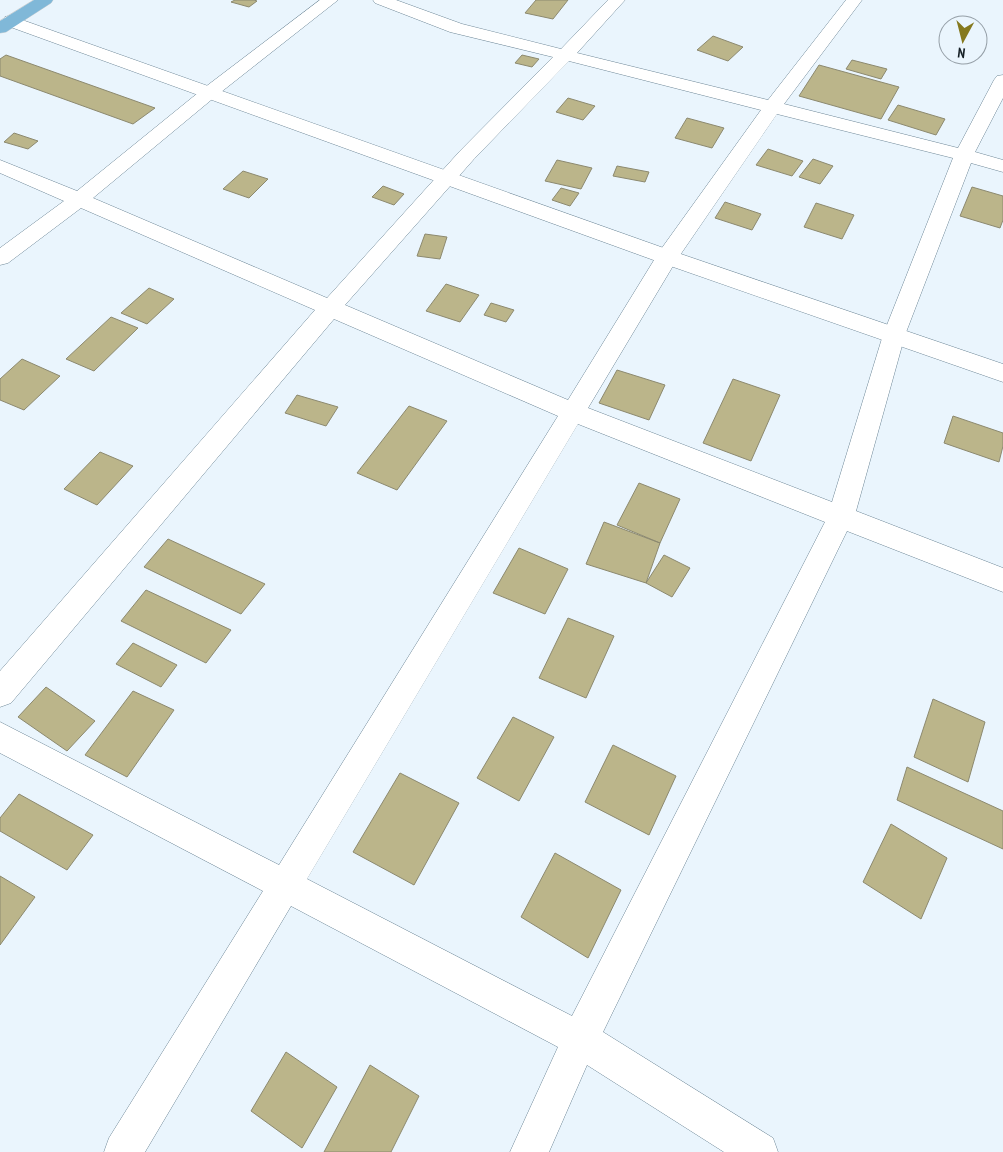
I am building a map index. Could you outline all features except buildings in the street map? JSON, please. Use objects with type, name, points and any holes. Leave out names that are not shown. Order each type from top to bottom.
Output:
[{"type":"highway","points":[[4,22],[45,0]]},
{"type":"street","points":[[0,258],[79,200],[210,92],[330,0]]},
{"type":"street","points":[[381,0],[456,28],[1003,166]]},
{"type":"street","points":[[0,692],[447,176],[567,55],[617,0]]},
{"type":"street","points":[[123,1152],[666,257],[772,107],[854,0]]},
{"type":"street","points":[[4,22],[210,92],[447,176],[666,257],[1003,373]]},
{"type":"street","points":[[529,1152],[580,1040],[841,517],[894,335],[964,155],[1003,80]]},
{"type":"street","points":[[0,166],[572,412],[1003,580]]},
{"type":"street","points":[[0,737],[580,1040],[758,1152]]}]
